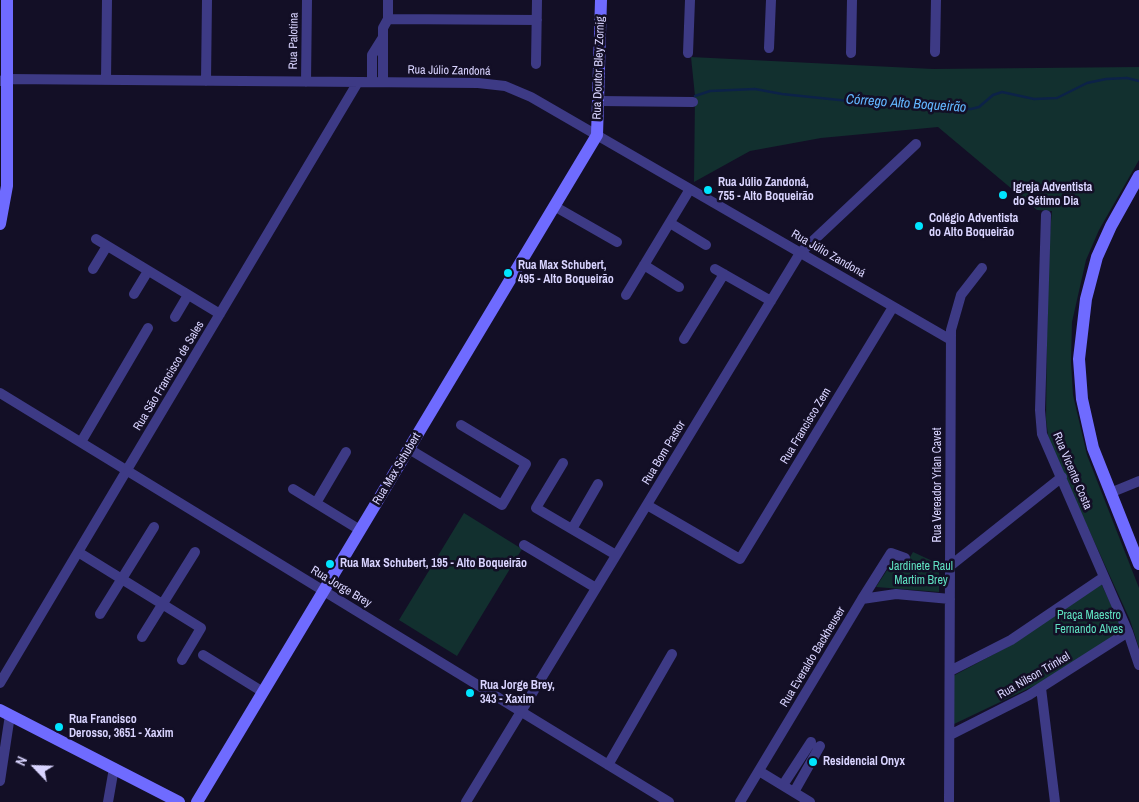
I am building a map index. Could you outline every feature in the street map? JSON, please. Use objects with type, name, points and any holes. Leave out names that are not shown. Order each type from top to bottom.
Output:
[{"type":"street","points":[[0,224],[7,192],[4,80],[7,0]]},
{"type":"street","points":[[106,80],[107,0]]},
{"type":"street","points":[[206,81],[207,0]]},
{"type":"street","name":"Rua Palotina","points":[[306,82],[307,0]]},
{"type":"street","points":[[383,82],[382,38],[383,28],[388,19],[388,0]]},
{"type":"street","points":[[536,64],[537,0]]},
{"type":"street","name":"Rua Doutor Bley Zornig","points":[[597,135],[601,0]]},
{"type":"street","points":[[688,53],[690,0]]},
{"type":"street","points":[[769,48],[771,0]]},
{"type":"street","points":[[851,53],[852,0]]},
{"type":"street","points":[[935,52],[936,0]]},
{"type":"street","points":[[388,19],[536,20]]},
{"type":"street","points":[[372,82],[372,55],[382,38]]},
{"type":"street","name":"Rua Júlio Zandoná","points":[[4,80],[487,83],[505,86],[522,92],[950,340]]},
{"type":"street","name":"Rua São Francisco de Sales","points":[[0,683],[358,82]]},
{"type":"street","points":[[599,102],[693,102]]},
{"type":"street","name":"Rua Max Schubert","points":[[197,802],[597,135]]},
{"type":"street","name":"Rua Bom Pastor","points":[[466,802],[800,253],[916,144]]},
{"type":"street","points":[[1139,176],[1135,191],[1110,226],[1097,257],[1086,299],[1080,340],[1079,379],[1084,415],[1092,448],[1139,564]]},
{"type":"street","points":[[626,295],[690,189]]},
{"type":"street","points":[[554,206],[617,242]]},
{"type":"street","name":"Rua Vicente Costa","points":[[1046,215],[1041,424],[1045,443],[1062,477],[1128,632],[1139,665]]},
{"type":"street","points":[[670,223],[706,245]]},
{"type":"street","points":[[96,239],[220,314]]},
{"type":"street","points":[[93,269],[107,246]]},
{"type":"street","points":[[644,265],[679,288]]},
{"type":"street","name":"Rua Vereador Yrlan Cavet","points":[[949,802],[950,340],[952,320],[960,295],[982,268]]},
{"type":"street","points":[[134,294],[148,271]]},
{"type":"street","points":[[684,339],[719,271],[771,301]]},
{"type":"street","points":[[175,317],[188,295]]},
{"type":"street","name":"Rua Francisco Zem","points":[[647,505],[740,559],[893,307]]},
{"type":"street","points":[[81,442],[148,328]]},
{"type":"street","name":"Rua Jorge Brey","points":[[0,393],[669,802]]},
{"type":"street","points":[[409,449],[502,506],[526,464],[461,425]]},
{"type":"street","points":[[316,503],[346,452]]},
{"type":"street","points":[[562,463],[536,508],[616,555]]},
{"type":"street","points":[[950,566],[1062,477]]},
{"type":"street","points":[[1110,493],[1139,481]]},
{"type":"street","points":[[572,529],[598,484]]},
{"type":"street","points":[[293,490],[360,530]]},
{"type":"street","points":[[100,614],[154,527]]},
{"type":"street","points":[[524,546],[596,588]]},
{"type":"street","points":[[78,552],[201,628],[182,660]]},
{"type":"street","points":[[142,636],[195,552]]},
{"type":"street","points":[[862,599],[891,552],[905,558]]},
{"type":"street","points":[[950,671],[1011,640],[1104,577]]},
{"type":"street","name":"Rua Everaldo Backheuser","points":[[740,802],[862,599],[896,594],[950,599]]},
{"type":"street","name":"Rua Nilson Trinkel","points":[[950,735],[1041,688],[1128,632]]},
{"type":"street","points":[[608,765],[672,654]]},
{"type":"street","points":[[203,655],[263,692]]},
{"type":"street","points":[[1041,688],[1055,802]]},
{"type":"street","points":[[0,781],[5,713],[179,802]]},
{"type":"street","points":[[783,785],[816,744],[794,792]]},
{"type":"street","points":[[108,802],[114,768]]},
{"type":"street","points":[[758,770],[810,802]]},
{"type":"green space","points":[[691,57],[933,69],[1139,67],[1139,160],[1099,230],[1086,260],[1072,322],[1071,362],[1073,395],[1087,455],[1139,588],[1139,648],[1130,620],[1052,449],[1048,435],[1046,419],[1048,254],[1052,211],[1037,210],[938,127],[821,138],[750,151],[694,182],[695,96]]},
{"type":"green space","points":[[464,513],[522,549],[457,656],[399,620]]},
{"type":"green space","name":"Jardinete Raul Martim Brey","points":[[913,552],[939,564],[939,592],[876,587],[893,561],[906,564]]},
{"type":"green space","name":"Praça Maestro Fernando Alves","points":[[1101,583],[1123,631],[1038,684],[952,725],[953,676],[1013,644]]},
{"type":"waterway","name":"Córrego Alto Boqueirão","points":[[695,96],[710,91],[755,89],[782,94],[868,103],[971,109],[979,107],[993,95],[1002,92],[1034,99],[1057,98],[1087,83],[1106,79],[1127,78],[1139,81]]},
{"type":"place","name":"Rua Júlio Zandoná, 755 - Alto Boqueirão","points":[[708,190]]},
{"type":"place","name":"Igreja Adventista do Sétimo Dia","points":[[1003,195]]},
{"type":"place","name":"Colégio Adventista do Alto Boqueirão","points":[[919,226]]},
{"type":"place","name":"Rua Max Schubert, 495 - Alto Boqueirão","points":[[508,273]]},
{"type":"place","name":"Rua Max Schubert, 195 - Alto Boqueirão","points":[[330,564]]},
{"type":"place","name":"Rua Jorge Brey, 343 - Xaxim","points":[[470,693]]},
{"type":"place","name":"Rua Francisco Derosso, 3651 - Xaxim","points":[[59,727]]},
{"type":"place","name":"Residencial Onyx","points":[[813,762]]}]
